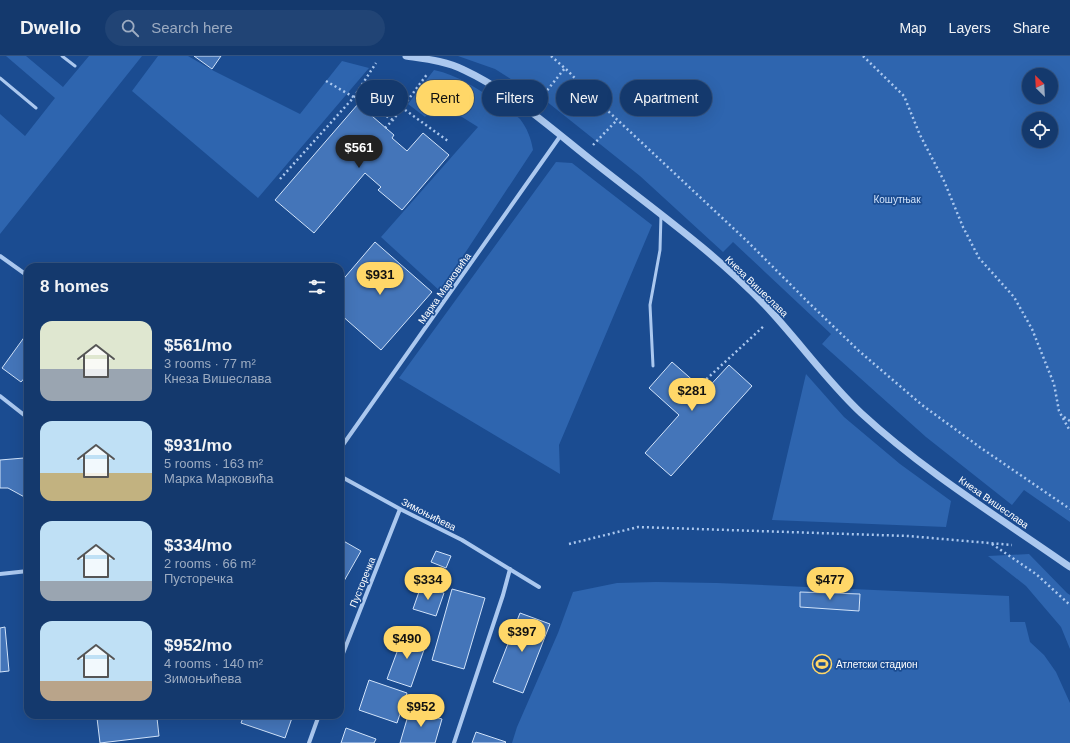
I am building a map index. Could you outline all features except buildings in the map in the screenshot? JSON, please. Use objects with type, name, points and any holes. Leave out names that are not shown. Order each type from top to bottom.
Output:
[{"type":"street","name":"Кнеза Вишеслава","points":[[406,56],[445,63],[462,69],[482,79],[505,92],[561,135],[725,267],[750,290],[781,322],[840,392],[862,414],[919,461],[1070,567]]},
{"type":"street","name":"Марка Марковића","points":[[344,443],[561,135]]},
{"type":"street","points":[[0,256],[24,273]]},
{"type":"street","points":[[0,396],[24,415]]},
{"type":"street","name":"Зимоњићева","points":[[344,478],[400,509],[462,540],[539,587]]},
{"type":"street","name":"Пусторечка","points":[[344,651],[400,509]]},
{"type":"street","points":[[454,743],[503,595],[510,569]]},
{"type":"street","points":[[0,574],[24,571]]},
{"type":"street","points":[[308,743],[317,719]]},
{"type":"lane","points":[[62,56],[74,66]]},
{"type":"lane","points":[[0,78],[36,108]]},
{"type":"lane","points":[[653,366],[650,305],[660,250],[661,215]]},
{"type":"path","points":[[551,56],[617,120],[748,242],[859,351],[916,400],[981,448],[1070,509]]},
{"type":"path","points":[[863,56],[904,96],[920,135],[944,181],[963,227],[979,258],[1014,297],[1032,328],[1054,384],[1059,411],[1070,431]]},
{"type":"path","points":[[280,179],[354,97],[376,63]]},
{"type":"path","points":[[548,89],[565,68]]},
{"type":"path","points":[[408,98],[431,69]]},
{"type":"path","points":[[326,81],[393,120]]},
{"type":"path","points":[[408,112],[448,141]]},
{"type":"path","points":[[385,128],[395,116]]},
{"type":"path","points":[[597,141],[617,120]]},
{"type":"path","points":[[699,386],[766,325]]},
{"type":"path","points":[[1062,416],[1070,421]]},
{"type":"path","points":[[569,544],[638,527],[908,536],[1018,546]]},
{"type":"path","points":[[991,543],[1036,574],[1070,605]]},
{"type":"green space","points":[[6,56],[26,56],[63,87],[89,56],[142,56],[0,234],[0,114],[25,136],[55,98]]},
{"type":"green space","points":[[158,56],[188,56],[214,71],[300,114],[342,61],[369,68],[359,80],[356,80],[356,83],[258,198],[132,91]]},
{"type":"green space","name":"Кошутњак","points":[[458,56],[1070,56],[1070,522],[1024,490],[1012,505],[926,437],[822,344],[831,334],[733,242],[723,252],[640,176],[565,116],[612,116],[612,80],[556,80],[556,109],[548,103],[548,80],[513,80],[495,69]]},
{"type":"green space","points":[[434,70],[452,75],[461,80],[426,80]]},
{"type":"green space","points":[[474,87],[482,91],[482,116],[516,116],[527,130],[533,150],[440,291],[381,237],[478,127],[460,116],[474,116]]},
{"type":"green space","points":[[416,94],[416,110],[408,104]]},
{"type":"green space","points":[[556,162],[572,163],[652,225],[559,445],[560,474],[399,378]]},
{"type":"green space","points":[[806,374],[844,417],[900,464],[951,501],[946,527],[772,520]]},
{"type":"green space","points":[[1029,554],[1070,595],[1070,649],[1061,627],[1026,586],[988,556]]},
{"type":"green space","name":"Атлетски стадион","points":[[617,583],[717,583],[1009,596],[1010,622],[1025,622],[1030,642],[1044,655],[1056,672],[1070,703],[1070,743],[512,743],[517,727],[558,633],[573,592]]},
{"type":"place","name":"Атлетски стадион","points":[[822,664]]}]
